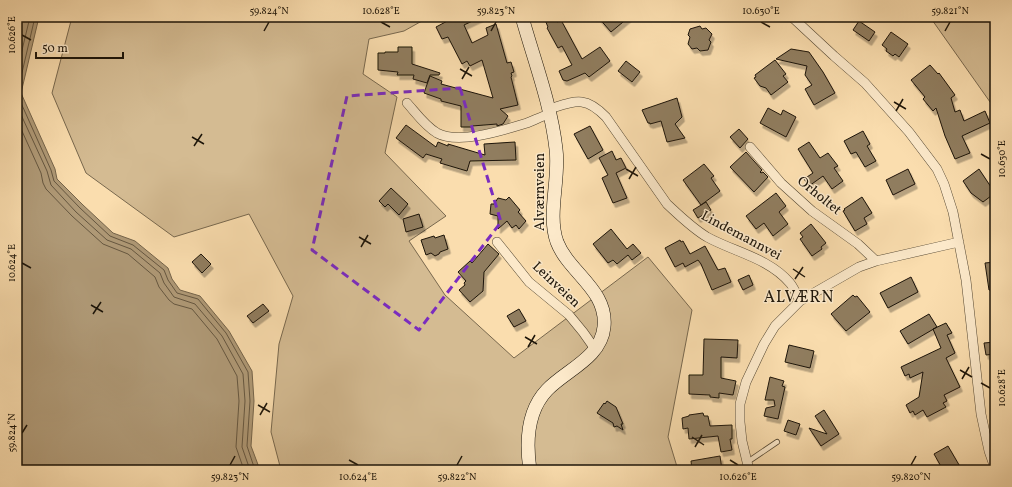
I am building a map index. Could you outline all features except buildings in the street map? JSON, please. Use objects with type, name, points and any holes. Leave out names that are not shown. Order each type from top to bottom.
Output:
[{"type":"main road","name":"Alværnveien","points":[[522,17],[549,111],[554,134],[557,159],[553,221],[555,236],[566,259],[594,292],[602,305],[605,317],[602,336],[595,349],[582,362],[546,390],[534,409],[529,434],[530,470]]},
{"type":"street","points":[[792,17],[865,83],[909,132],[937,169],[944,184],[953,212],[966,280],[980,414],[987,444],[995,468]]},
{"type":"street","name":"Lindemannvei","points":[[407,103],[428,126],[436,132],[443,136],[453,137],[466,137],[495,132],[529,122],[549,111],[576,101],[582,101],[593,105],[606,117],[667,204],[697,230],[768,265],[780,273],[791,284],[800,301]]},
{"type":"street","name":"Orholtet","points":[[750,147],[781,183],[812,211],[858,244],[876,261]]},
{"type":"street","name":"Leinveien","points":[[497,242],[529,282],[569,315],[595,349]]},
{"type":"street","points":[[748,466],[742,441],[740,404],[746,382],[764,344],[775,326],[800,301],[859,267],[876,261],[959,242]]},
{"type":"lane","points":[[748,466],[777,442]]},
{"type":"highlighted area","points":[[460,88],[501,222],[419,330],[312,250],[347,96]]},
{"type":"shaded area","points":[[72,17],[429,17],[404,31],[369,39],[363,74],[397,97],[385,153],[446,216],[409,241],[445,295],[514,358],[648,257],[692,310],[668,437],[678,470],[281,470],[271,432],[279,344],[293,296],[249,214],[174,237],[86,173],[52,93]]},
{"type":"shaded area","points":[[930,17],[995,17],[995,109]]},
{"type":"water","points":[[17,17],[39,17],[21,93],[55,169],[57,179],[113,233],[135,241],[168,268],[172,279],[180,290],[200,296],[229,331],[252,371],[254,401],[251,446],[260,470],[17,470]]},
{"type":"district","name":"ALVÆRN","points":[[799,298]]}]
